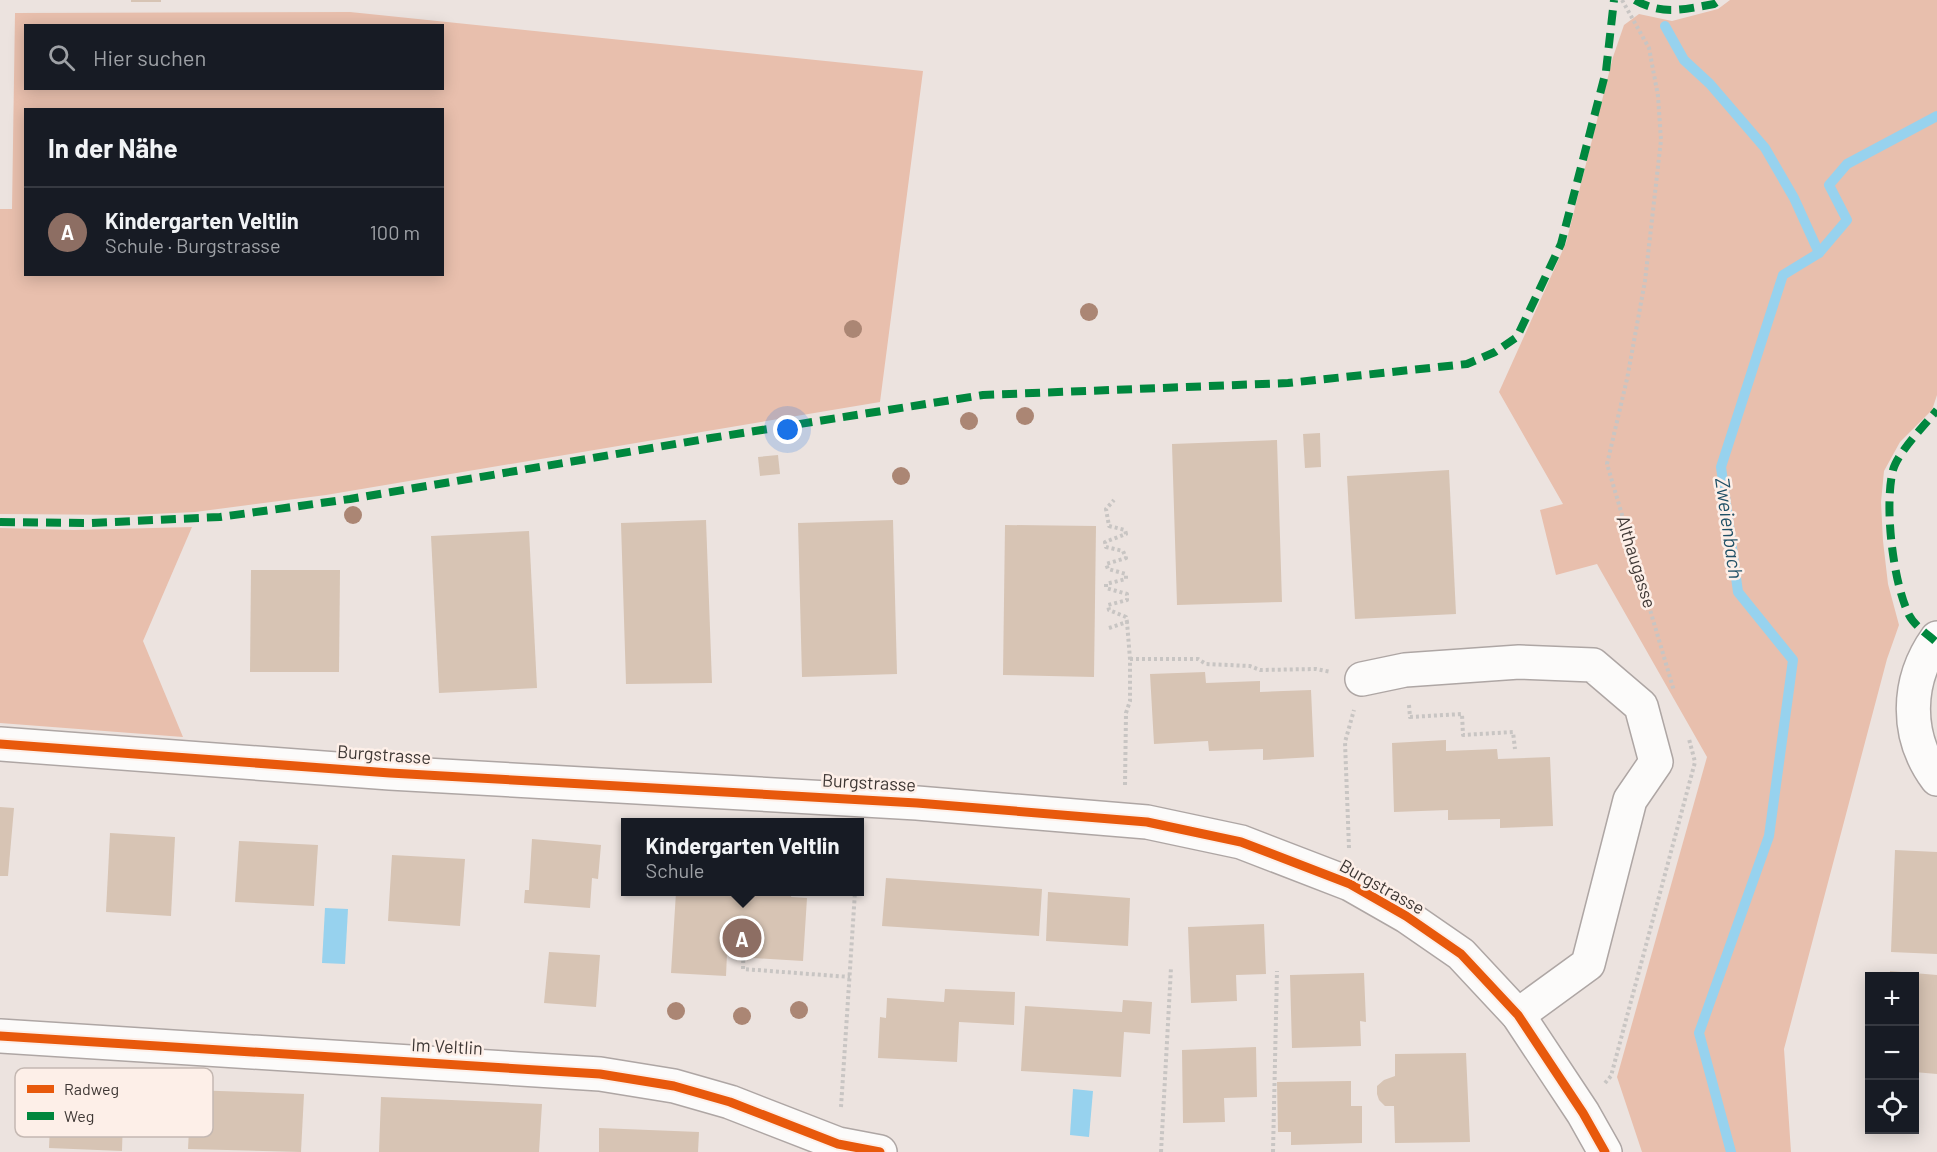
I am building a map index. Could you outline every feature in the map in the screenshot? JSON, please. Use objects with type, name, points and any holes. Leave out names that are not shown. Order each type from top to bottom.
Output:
[{"type":"street","points":[[1937,638],[1916,678],[1913,699],[1913,722],[1920,747],[1937,779]]},
{"type":"street","points":[[1362,680],[1405,670],[1519,662],[1593,665],[1641,706],[1656,762],[1630,800],[1588,964],[1518,1015]]},
{"type":"street","name":"Burgstrasse","points":[[0,744],[390,773],[917,803],[1148,822],[1241,843],[1350,884],[1406,916],[1461,954],[1518,1015],[1583,1113],[1605,1152]]},
{"type":"street","name":"Im Veltlin","points":[[0,1036],[600,1074],[674,1086],[730,1102],[838,1144],[880,1152]]},
{"type":"path","points":[[1114,500],[1106,509],[1109,526],[1125,530],[1126,534],[1105,542],[1106,547],[1124,551],[1126,558],[1106,564],[1108,569],[1126,574],[1126,579],[1106,584],[1106,588],[1127,594],[1127,600],[1108,605],[1108,610],[1126,617],[1130,659],[1130,701],[1126,712],[1125,794]]},
{"type":"path","points":[[1110,628],[1126,622]]},
{"type":"path","points":[[1130,659],[1198,659],[1206,664],[1250,666],[1260,670],[1316,669],[1362,680],[1345,742],[1349,852]]},
{"type":"path","points":[[1405,670],[1410,717],[1462,714],[1463,735],[1513,732],[1515,749]]},
{"type":"path","points":[[1583,1113],[1611,1076],[1695,762],[1689,739]]},
{"type":"path","points":[[840,1113],[855,896]]},
{"type":"path","points":[[744,936],[743,969],[850,977]]},
{"type":"path","points":[[1161,1152],[1171,968]]},
{"type":"path","points":[[1273,1152],[1277,971]]},
{"type":"shaded area","points":[[1730,0],[1937,0],[1937,395],[1932,410],[1900,442],[1884,471],[1881,502],[1883,541],[1888,584],[1899,625],[1887,659],[1784,1049],[1791,1152],[1642,1152],[1617,1077],[1707,757],[1597,564],[1556,575],[1540,510],[1563,504],[1499,392],[1566,243],[1613,57],[1624,25],[1639,14],[1672,21],[1718,9]]},
{"type":"shaded area","points":[[350,12],[923,71],[880,402],[326,495],[195,512],[132,515],[0,514],[0,209],[12,209],[15,13]]},
{"type":"shaded area","points":[[192,527],[143,641],[183,737],[0,723],[0,528],[74,530]]},
{"type":"water","points":[[325,908],[348,909],[345,964],[322,963]]},
{"type":"water","points":[[1073,1089],[1093,1091],[1089,1137],[1070,1135]]},
{"type":"building","points":[[131,0],[161,0],[161,2],[131,2]]},
{"type":"building","points":[[1320,433],[1321,467],[1305,468],[1303,434]]},
{"type":"building","points":[[1277,440],[1282,602],[1177,605],[1172,444]]},
{"type":"building","points":[[778,455],[780,474],[760,476],[758,457]]},
{"type":"building","points":[[1449,470],[1456,614],[1355,619],[1347,476]]},
{"type":"building","points":[[706,520],[712,683],[626,684],[621,523]]},
{"type":"building","points":[[893,520],[897,674],[802,677],[798,523]]},
{"type":"building","points":[[1005,525],[1096,526],[1094,677],[1003,675]]},
{"type":"building","points":[[529,531],[537,688],[439,693],[431,536]]},
{"type":"building","points":[[251,570],[340,570],[339,672],[250,672]]},
{"type":"building","points":[[1205,672],[1206,683],[1260,681],[1260,692],[1311,690],[1314,757],[1263,760],[1263,749],[1209,751],[1208,741],[1154,744],[1150,674]]},
{"type":"building","points":[[1446,740],[1446,751],[1497,749],[1498,759],[1550,757],[1553,826],[1500,828],[1500,819],[1448,820],[1448,810],[1394,812],[1392,743]]},
{"type":"building","points":[[0,807],[14,808],[8,876],[0,876]]},
{"type":"building","points":[[110,833],[175,837],[171,916],[106,912]]},
{"type":"building","points":[[532,839],[601,845],[598,879],[592,878],[590,908],[524,903],[525,890],[529,890]]},
{"type":"building","points":[[239,841],[318,845],[314,906],[235,902]]},
{"type":"building","points":[[1895,850],[1937,852],[1937,954],[1891,952]]},
{"type":"building","points":[[392,855],[465,859],[460,926],[388,921]]},
{"type":"building","points":[[886,878],[1042,889],[1039,936],[882,926]]},
{"type":"building","points":[[1048,892],[1130,898],[1128,946],[1046,941]]},
{"type":"building","points":[[676,896],[807,898],[803,961],[753,958],[754,933],[728,931],[726,976],[671,973]]},
{"type":"building","points":[[1264,924],[1266,974],[1236,975],[1237,1001],[1191,1003],[1188,927]]},
{"type":"building","points":[[549,952],[600,955],[596,1007],[544,1003]]},
{"type":"building","points":[[1364,973],[1366,1022],[1360,1021],[1361,1046],[1292,1048],[1290,975]]},
{"type":"building","points":[[1919,973],[1937,975],[1937,1074],[1919,1072]]},
{"type":"building","points":[[945,989],[1015,992],[1014,1025],[959,1022],[957,1062],[878,1058],[880,1017],[886,1018],[887,998],[944,1002]]},
{"type":"building","points":[[1123,1000],[1152,1002],[1150,1034],[1124,1032],[1121,1077],[1021,1071],[1025,1006],[1122,1012]]},
{"type":"building","points":[[1256,1047],[1257,1097],[1224,1098],[1225,1122],[1183,1123],[1182,1050]]},
{"type":"building","points":[[1466,1053],[1470,1142],[1395,1143],[1394,1106],[1385,1106],[1379,1100],[1377,1086],[1384,1080],[1395,1076],[1395,1054]]},
{"type":"building","points":[[1351,1081],[1351,1106],[1362,1106],[1362,1143],[1291,1145],[1291,1132],[1278,1132],[1277,1082]]},
{"type":"building","points":[[213,1091],[304,1094],[301,1152],[188,1149],[189,1137],[213,1137]]},
{"type":"building","points":[[381,1097],[542,1104],[539,1152],[379,1152]]},
{"type":"building","points":[[599,1128],[699,1132],[698,1152],[599,1152]]},
{"type":"building","points":[[49,1137],[122,1137],[122,1151],[49,1148]]},
{"type":"waterway","points":[[1665,26],[1684,60],[1710,84],[1765,148],[1794,198],[1819,253]]},
{"type":"waterway","name":"Zweienbach","points":[[1731,1152],[1699,1033],[1769,836],[1793,660],[1738,592],[1721,467],[1783,275],[1819,253],[1847,220],[1829,185],[1847,164],[1937,116]]},
{"type":"marked path","points":[[0,522],[91,523],[220,517],[350,499],[983,395],[1288,383],[1467,364],[1495,352],[1517,337],[1561,244],[1606,71],[1614,0]]},
{"type":"marked path","points":[[1635,0],[1664,10],[1694,8],[1714,4],[1720,0]]},
{"type":"marked path","points":[[1935,641],[1914,622],[1903,601],[1892,544],[1889,503],[1890,485],[1896,463],[1906,447],[1937,410]]},
{"type":"cycle path","points":[[0,744],[390,773],[917,803],[1147,822],[1241,842],[1350,884],[1406,916],[1461,954],[1518,1015],[1583,1113],[1605,1152]]},
{"type":"cycle path","points":[[0,1036],[600,1074],[674,1086],[730,1102],[838,1144],[880,1152]]},
{"type":"place","name":"Kindergarten Veltlin","points":[[742,938]]}]
